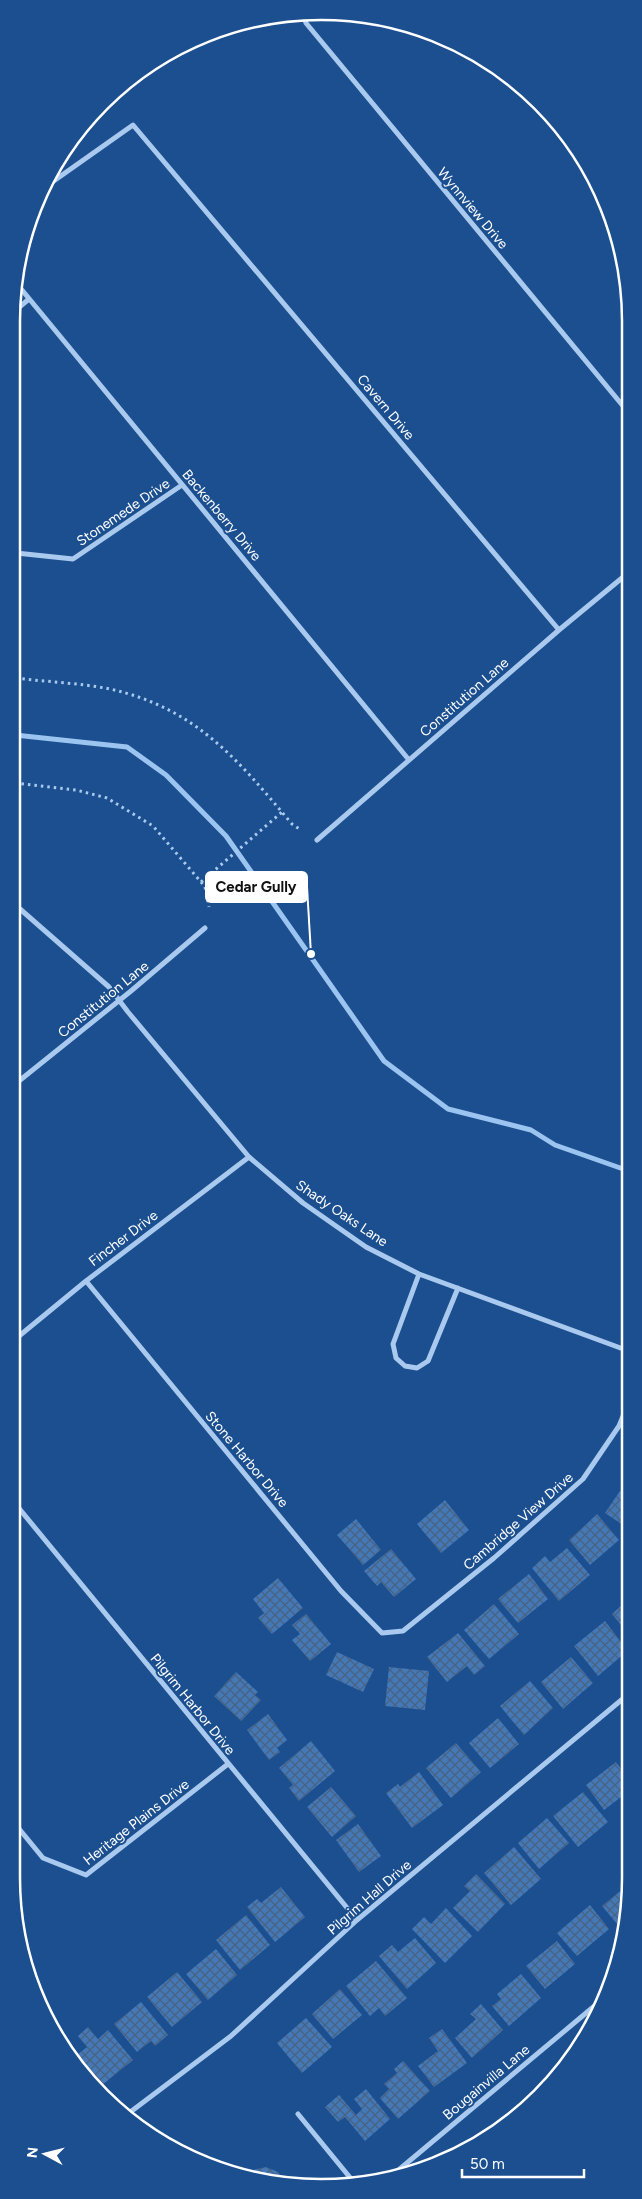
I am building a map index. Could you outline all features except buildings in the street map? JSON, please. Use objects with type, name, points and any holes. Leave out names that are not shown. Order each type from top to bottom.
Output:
[{"type":"street","name":"Wynnview Drive","points":[[305,21],[622,405]]},
{"type":"street","name":"Cavern Drive","points":[[55,180],[133,125],[559,630]]},
{"type":"street","name":"Backenberry Drive","points":[[22,290],[409,760]]},
{"type":"street","points":[[21,305],[29,299]]},
{"type":"street","name":"Stonemede Drive","points":[[20,553],[73,559],[182,485]]},
{"type":"street","name":"Constitution Lane","points":[[318,840],[559,630],[622,578]]},
{"type":"street","name":"Shady Oaks Lane","points":[[20,909],[109,987],[249,1157],[303,1203],[366,1246],[419,1274],[622,1349]]},
{"type":"street","name":"Constitution Lane","points":[[20,1080],[205,928]]},
{"type":"street","name":"Fincher Drive","points":[[20,1335],[86,1281],[249,1157]]},
{"type":"street","points":[[419,1274],[393,1344],[396,1358],[405,1366],[417,1368],[428,1361],[458,1288]]},
{"type":"street","name":"Stone Harbor Drive","points":[[86,1281],[341,1591],[382,1633],[403,1631]]},
{"type":"street","name":"Cambridge View Drive","points":[[403,1631],[494,1558],[583,1479],[622,1420]]},
{"type":"street","name":"Pilgrim Harbor Drive","points":[[20,1510],[357,1920]]},
{"type":"street","name":"Pilgrim Hall Drive","points":[[132,2112],[231,2036],[357,1920],[622,1699]]},
{"type":"street","name":"Heritage Plains Drive","points":[[20,1829],[43,1858],[86,1875],[228,1764]]},
{"type":"street","name":"Bougainvilla Lane","points":[[400,2169],[593,2008]]},
{"type":"street","points":[[298,2114],[350,2177]]},
{"type":"path","points":[[20,678],[109,689],[166,708],[197,726],[217,742],[240,763],[292,824],[301,830]]},
{"type":"path","points":[[20,784],[76,790],[107,798],[153,826],[201,882],[209,907]]},
{"type":"path","points":[[201,882],[282,812]]},
{"type":"waterway","points":[[20,736],[127,747],[166,775],[226,836],[384,1061],[448,1109],[531,1130],[555,1145],[622,1169]]},
{"type":"place","name":"Cedar Gully","points":[[311,954]]}]
